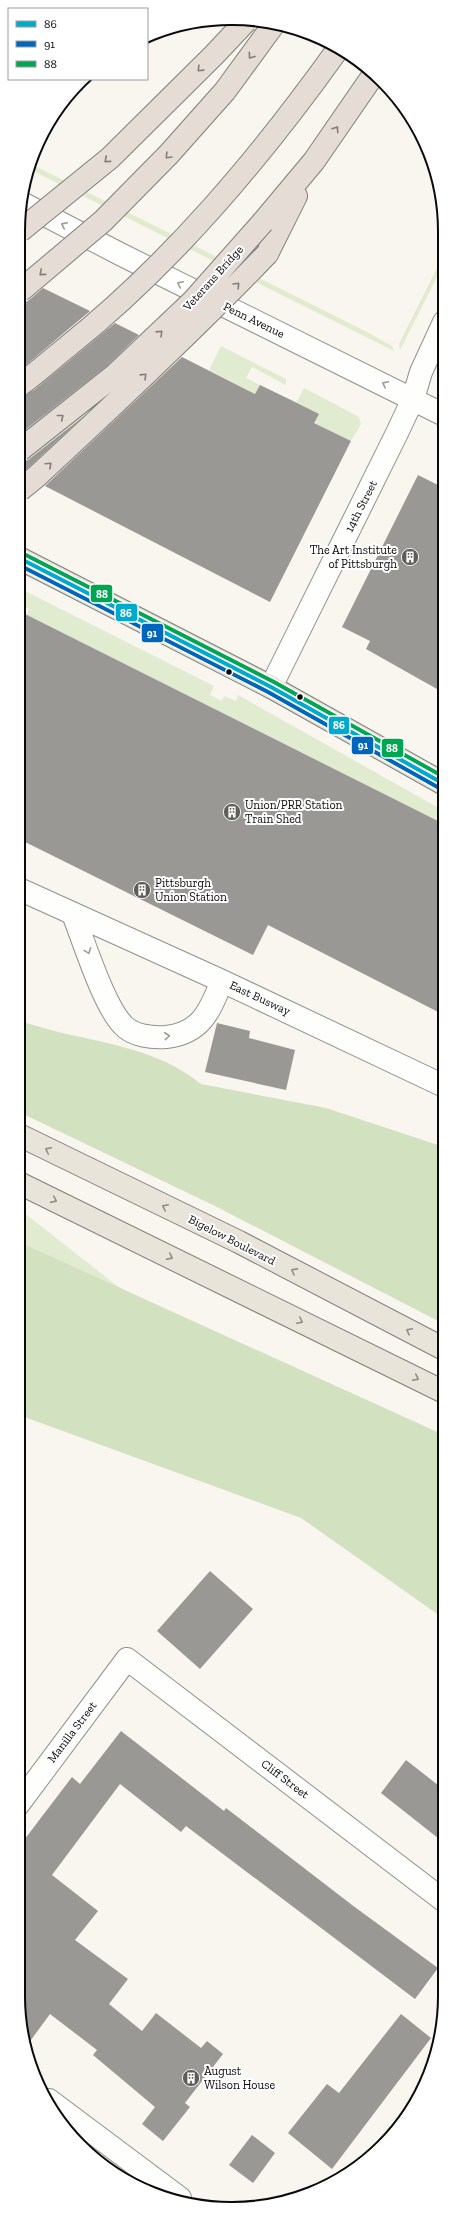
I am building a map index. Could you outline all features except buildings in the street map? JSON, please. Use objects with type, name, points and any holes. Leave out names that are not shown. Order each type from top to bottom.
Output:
[{"type":"highway","points":[[25,227],[110,158],[242,25]]},
{"type":"highway","points":[[25,287],[103,221],[170,154],[225,91],[270,29]]},
{"type":"highway","points":[[25,381],[99,322],[177,247],[244,172],[306,94],[335,53]]},
{"type":"highway","name":"Veterans Bridge","points":[[25,446],[116,374],[193,300],[314,161],[371,79]]},
{"type":"highway","points":[[25,486],[132,388],[217,306],[267,254],[314,161]]},
{"type":"main road","points":[[25,561],[271,687],[438,781]]},
{"type":"main road","name":"Bigelow Boulevard","points":[[25,1138],[239,1242],[438,1346]]},
{"type":"main road","points":[[25,1186],[438,1389]]},
{"type":"street","name":"Penn Avenue","points":[[27,206],[438,412]]},
{"type":"street","name":"14th Street","points":[[271,687],[413,399],[421,372],[438,335]]},
{"type":"street","name":"East Busway","points":[[25,892],[222,981],[438,1083]]},
{"type":"street","points":[[73,914],[111,1009],[124,1026],[138,1034],[157,1037],[176,1036],[191,1030],[202,1021],[210,1010],[222,981]]},
{"type":"street","name":"Manilla Street","points":[[25,1795],[126,1659]]},
{"type":"street","name":"Cliff Street","points":[[126,1659],[438,1896]]},
{"type":"street","points":[[59,2109],[140,2179],[166,2191]]},
{"type":"green space","points":[[36,166],[367,332],[392,346],[394,351],[34,171]]},
{"type":"green space","points":[[438,266],[438,275],[400,350],[399,344]]},
{"type":"green space","points":[[221,346],[286,379],[286,385],[252,367],[246,378],[260,385],[256,394],[209,370]]},
{"type":"green space","points":[[304,388],[359,417],[361,424],[351,441],[314,423],[296,403]]},
{"type":"green space","points":[[25,591],[214,686],[210,695],[222,701],[224,696],[236,701],[238,695],[438,808],[438,821],[26,615],[29,609],[25,607]]},
{"type":"green space","points":[[25,1023],[61,1033],[142,1052],[172,1065],[201,1084],[326,1108],[438,1145],[438,1321],[215,1206],[25,1115]]},
{"type":"green space","points":[[25,1214],[148,1310],[25,1282]]},
{"type":"green space","points":[[25,1245],[438,1432],[438,1614],[301,1518],[25,1417]]},
{"type":"transit line","name":"88","points":[[25,555],[274,682],[438,774]]},
{"type":"transit line","name":"86","points":[[25,561],[271,687],[438,781]]},
{"type":"transit line","name":"91","points":[[25,568],[268,692],[438,787]]},
{"type":"place","name":"The Art Institute of Pittsburgh","points":[[410,557]]},
{"type":"place","name":"Union/PRR Station Train Shed","points":[[232,812]]},
{"type":"place","name":"Pittsburgh Union Station","points":[[142,890]]},
{"type":"place","name":"August Wilson House","points":[[191,2078]]}]
